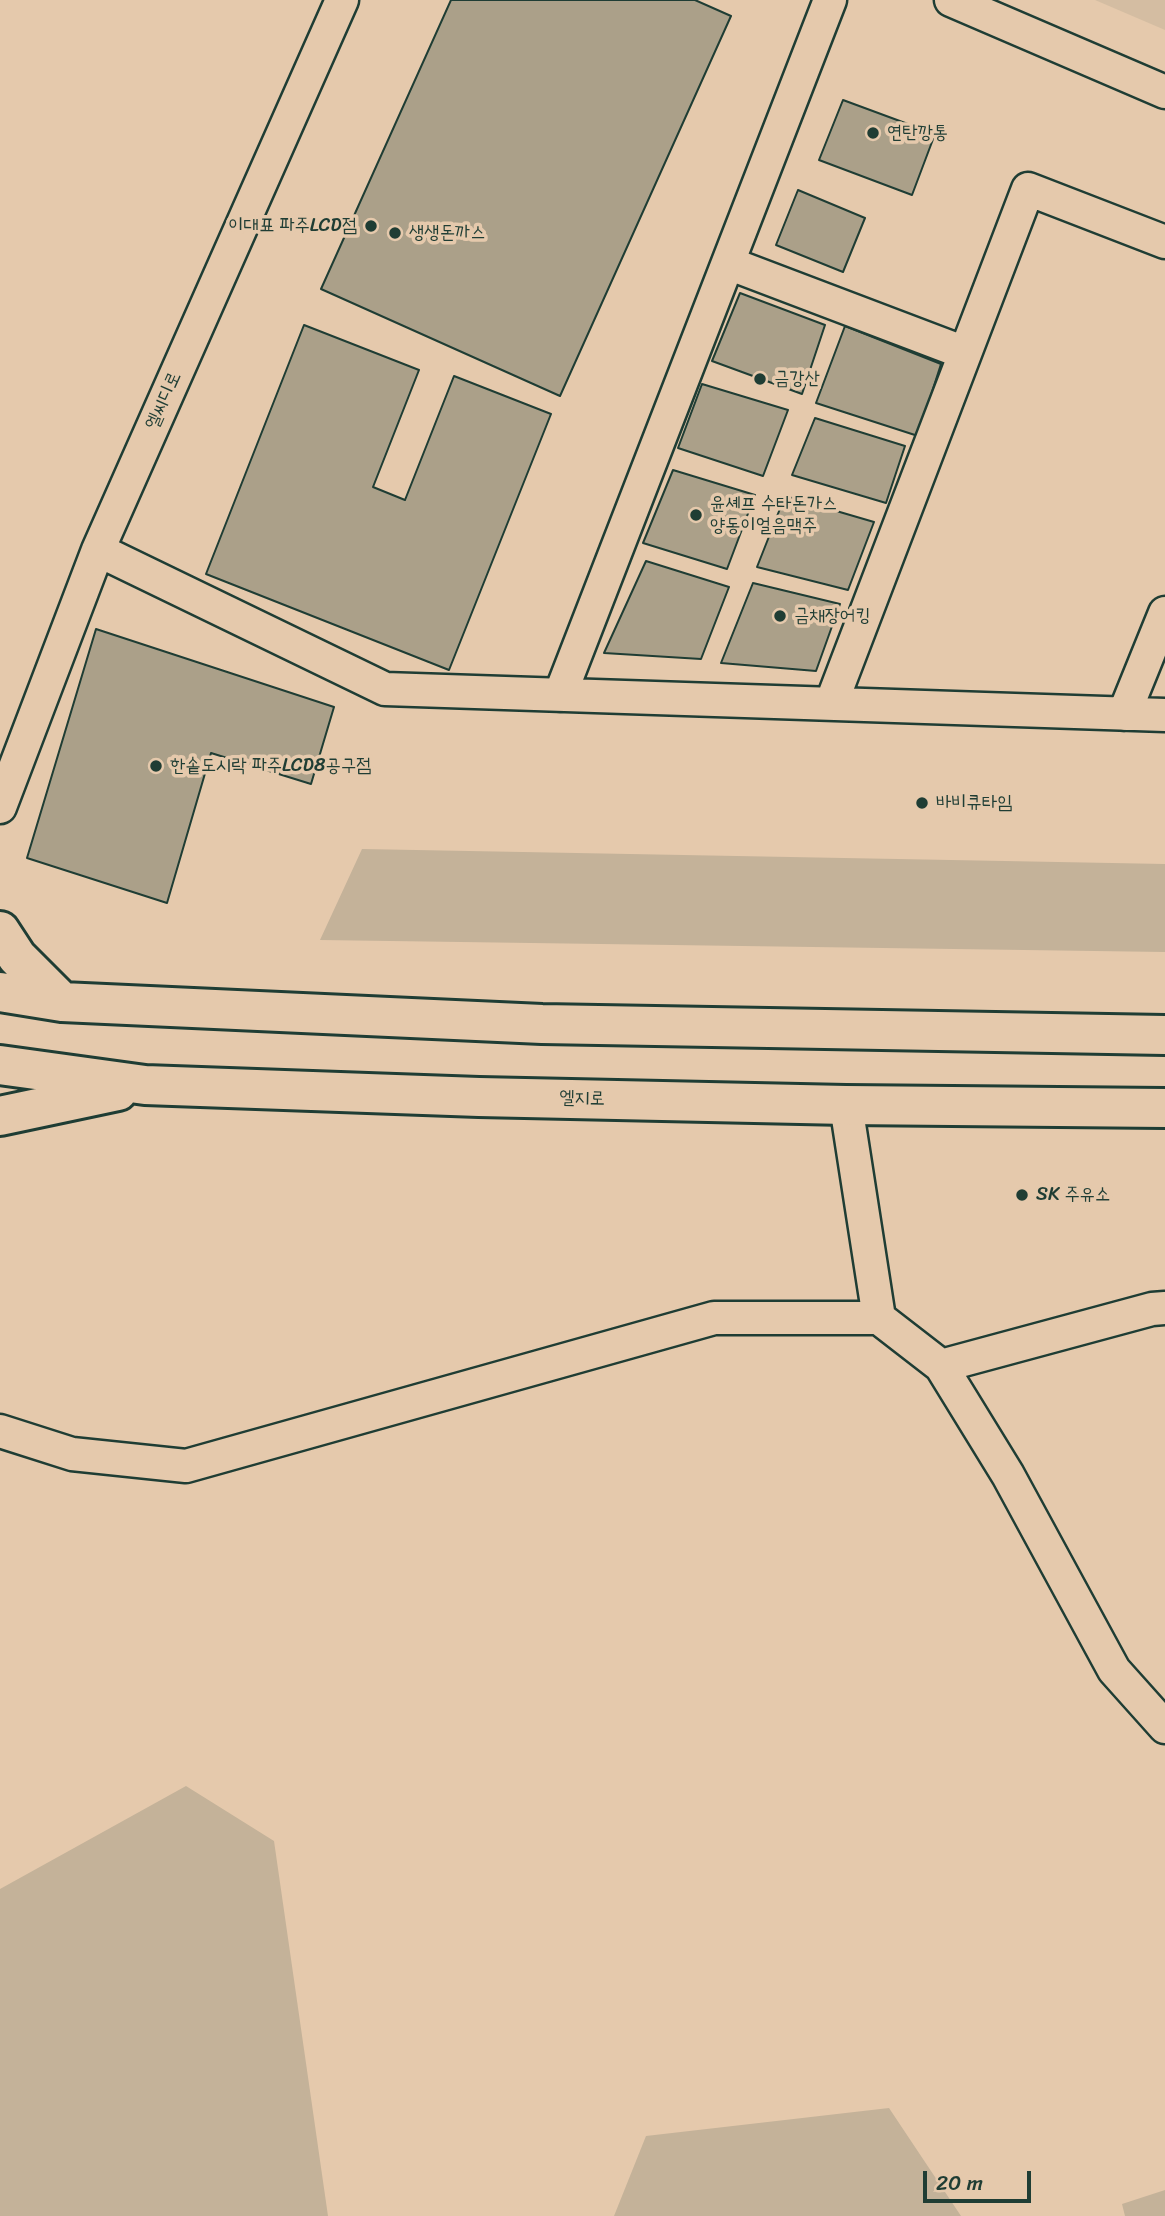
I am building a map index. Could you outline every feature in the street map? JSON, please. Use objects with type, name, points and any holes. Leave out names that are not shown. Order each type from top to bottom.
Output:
[{"type":"main road","points":[[0,931],[18,957],[62,1002]]},
{"type":"main road","points":[[0,992],[62,1002],[542,1024],[1165,1035]]},
{"type":"main road","name":"엘지로","points":[[0,1065],[145,1085],[479,1097],[846,1105],[1165,1108]]},
{"type":"main road","points":[[0,1116],[145,1085]]},
{"type":"street","name":"엘씨디로","points":[[0,807],[98,550],[342,0]]},
{"type":"street","points":[[560,695],[830,0]]},
{"type":"street","points":[[951,0],[1165,92]]},
{"type":"street","points":[[831,704],[1028,189],[1165,242]]},
{"type":"street","points":[[728,263],[965,353]]},
{"type":"street","points":[[98,550],[385,689],[1165,715]]},
{"type":"street","points":[[1124,713],[1165,613]]},
{"type":"street","points":[[846,1105],[879,1318]]},
{"type":"street","points":[[941,1366],[1152,1309],[1165,1308]]},
{"type":"street","points":[[0,1431],[72,1454],[187,1466],[714,1318],[879,1318],[941,1366],[1008,1475],[1114,1670],[1165,1727]]},
{"type":"shaded area","points":[[1095,0],[1165,0],[1165,30]]},
{"type":"shaded area","points":[[362,849],[1165,864],[1165,952],[320,940]]},
{"type":"shaded area","points":[[186,1786],[274,1841],[328,2216],[0,2216],[0,1889]]},
{"type":"shaded area","points":[[889,2108],[961,2216],[614,2216],[646,2136]]},
{"type":"shaded area","points":[[1165,2190],[1165,2216],[1125,2216],[1122,2204]]},
{"type":"building","points":[[451,0],[695,0],[731,16],[560,396],[321,289]]},
{"type":"building","points":[[843,100],[935,134],[912,195],[819,160]]},
{"type":"building","points":[[798,190],[865,218],[843,272],[776,245]]},
{"type":"building","points":[[740,293],[825,325],[802,394],[712,361]]},
{"type":"building","points":[[304,325],[419,370],[373,487],[405,500],[454,376],[551,414],[449,670],[206,574]]},
{"type":"building","points":[[845,326],[941,364],[918,436],[816,403]]},
{"type":"building","points":[[702,384],[788,410],[763,476],[678,448]]},
{"type":"building","points":[[815,418],[905,446],[886,503],[792,475]]},
{"type":"building","points":[[673,470],[755,495],[727,569],[643,543]]},
{"type":"building","points":[[785,496],[874,522],[848,590],[757,567]]},
{"type":"building","points":[[646,561],[729,587],[701,659],[604,653]]},
{"type":"building","points":[[753,583],[840,604],[816,671],[721,663]]},
{"type":"building","points":[[96,629],[334,707],[311,784],[211,753],[167,903],[27,858]]},
{"type":"place","name":"연탄깡통","points":[[873,133]]},
{"type":"place","name":"이대표 파주LCD점","points":[[371,226]]},
{"type":"place","name":"생생돈까스","points":[[395,233]]},
{"type":"place","name":"금강산","points":[[760,379]]},
{"type":"place","name":"윤셰프 수타돈가스 양동이얼음맥주","points":[[696,515]]},
{"type":"place","name":"금채장어킹","points":[[780,616]]},
{"type":"place","name":"한솥도시락 파주LCD8공구점","points":[[156,766]]},
{"type":"place","name":"바비큐타임","points":[[922,803]]},
{"type":"place","name":"SK 주유소","points":[[1022,1195]]}]
